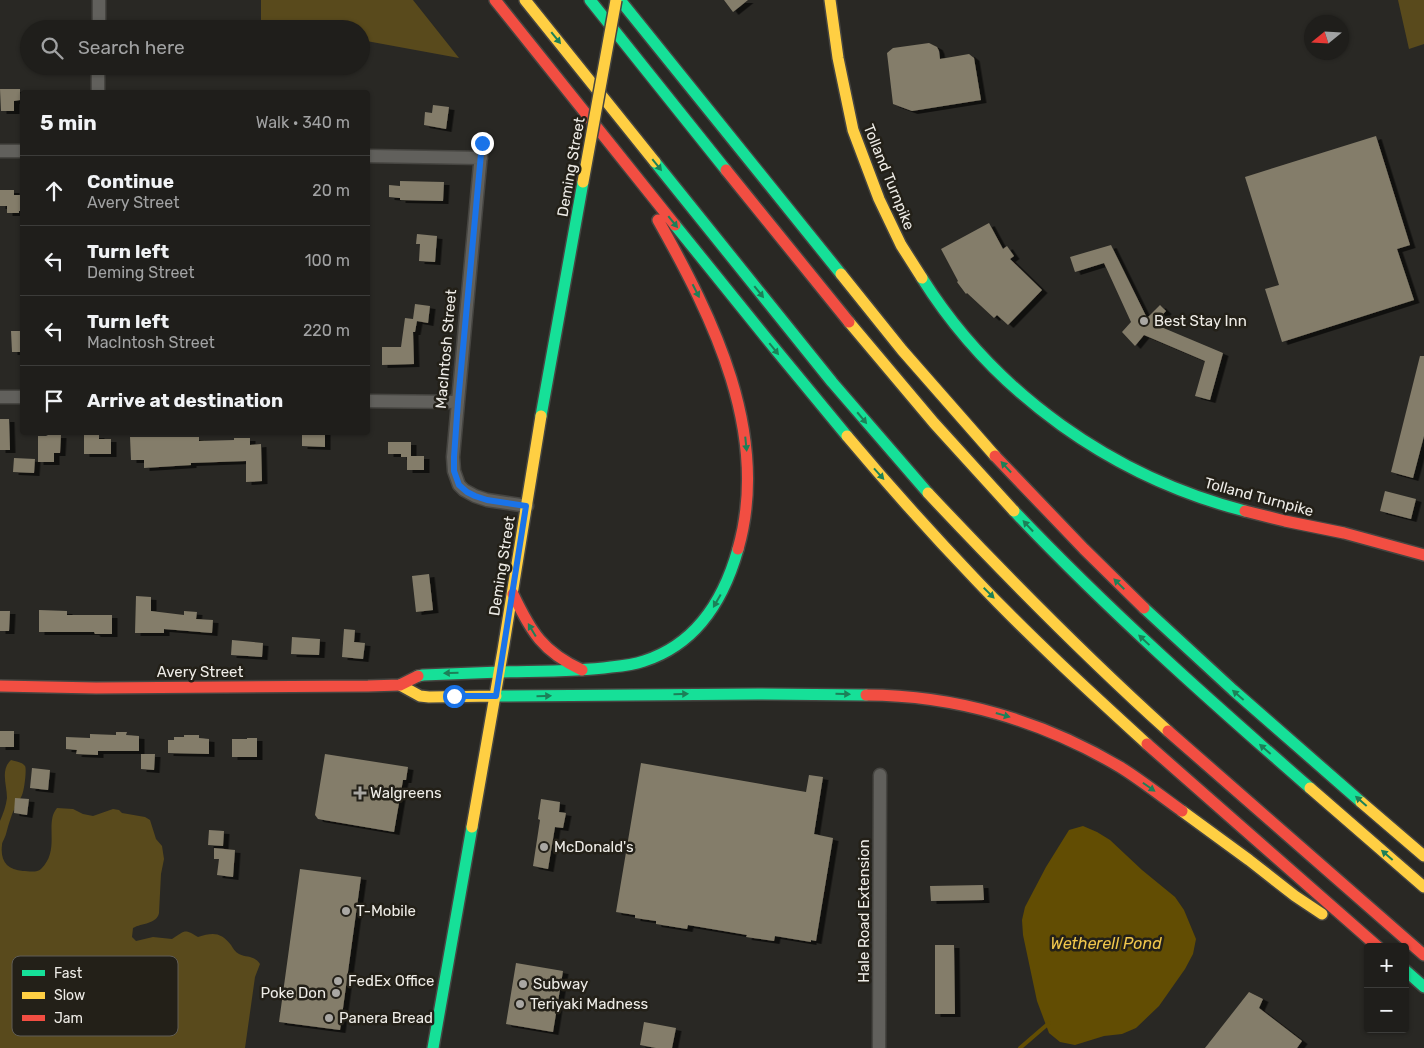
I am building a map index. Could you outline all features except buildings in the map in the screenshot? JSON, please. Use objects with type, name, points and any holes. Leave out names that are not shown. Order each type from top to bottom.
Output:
[{"type":"main road","points":[[495,0],[833,420],[978,581],[1046,650],[1114,714],[1373,943]]},
{"type":"main road","points":[[525,0],[832,382],[911,474],[973,541],[1050,620],[1131,698],[1424,955]]},
{"type":"main road","points":[[590,0],[858,334],[947,437],[1036,534],[1180,673],[1424,887]]},
{"type":"main road","name":"Deming Street","points":[[433,1048],[496,696],[544,394],[616,0]]},
{"type":"main road","points":[[620,0],[902,350],[975,434],[1140,605],[1202,662],[1424,856]]},
{"type":"main road","name":"Tolland Turnpike","points":[[830,0],[838,58],[853,130],[879,199],[901,245],[932,294],[971,345],[1024,396],[1075,436],[1118,462],[1165,484],[1218,504],[1285,521],[1344,533],[1424,556]]},
{"type":"main road","points":[[641,8],[673,66]]},
{"type":"main road","name":"Avery Street","points":[[0,686],[88,688],[400,685],[423,675],[583,670],[621,666],[648,660],[672,648],[697,629],[715,606],[730,577],[741,542],[747,506],[748,469],[745,434],[738,397],[727,364],[699,296],[631,171]]},
{"type":"main road","points":[[513,594],[529,626],[542,645],[559,659],[583,670]]},
{"type":"main road","name":"Avery Street","points":[[400,685],[420,696],[429,697],[724,694],[881,695],[946,702],[1008,716],[1057,735],[1120,767],[1249,860],[1295,896],[1365,943]]},
{"type":"main road","points":[[1409,974],[1424,987]]},
{"type":"street","points":[[99,0],[99,20]]},
{"type":"street","points":[[98,75],[98,90]]},
{"type":"street","name":"MacIntosh Street","points":[[482,143],[453,465],[459,485],[467,492],[487,500],[526,506]]},
{"type":"street","points":[[0,151],[20,151]]},
{"type":"street","points":[[370,156],[480,158]]},
{"type":"street","points":[[0,397],[20,397]]},
{"type":"street","points":[[370,401],[458,402]]},
{"type":"street","name":"Hale Road Extension","points":[[879,1048],[880,775]]},
{"type":"shaded area","points":[[261,0],[413,0],[459,58],[370,42],[370,20],[261,20]]},
{"type":"shaded area","points":[[1398,0],[1424,0],[1424,44],[1409,49]]},
{"type":"shaded area","points":[[11,760],[18,762],[25,766],[26,771],[23,793],[12,814],[2,844],[2,856],[6,864],[13,869],[37,871],[47,862],[50,854],[53,814],[57,808],[73,809],[93,816],[113,809],[150,820],[156,839],[162,846],[164,859],[161,874],[159,913],[158,917],[152,921],[133,928],[132,937],[136,941],[153,937],[172,939],[185,932],[198,937],[216,934],[224,938],[238,953],[258,961],[260,964],[255,977],[245,1048],[0,1048],[0,821],[7,798],[5,773]]},
{"type":"water","name":"Wetherell Pond","points":[[1083,826],[1110,840],[1175,897],[1184,910],[1196,939],[1193,954],[1185,969],[1159,1006],[1136,1028],[1122,1034],[1104,1036],[1075,1045],[1060,1042],[1049,1033],[1037,1001],[1023,935],[1022,920],[1025,907],[1046,867],[1069,830]]},
{"type":"waterway","points":[[1020,1048],[1049,1023]]},
{"type":"traffic: fast","points":[[590,0],[726,170]]},
{"type":"traffic: fast","points":[[620,0],[841,274]]},
{"type":"traffic: fast","points":[[655,162],[832,382],[928,493]]},
{"type":"traffic: fast","points":[[541,416],[583,182]]},
{"type":"traffic: fast","points":[[675,225],[847,436]]},
{"type":"traffic: fast","points":[[922,278],[951,320],[985,359],[1021,394],[1061,425],[1104,453],[1149,477],[1196,496],[1245,511]]},
{"type":"traffic: fast","points":[[1014,511],[1085,583],[1159,653],[1310,788]]},
{"type":"traffic: fast","points":[[500,672],[597,669],[632,664],[663,653],[679,643],[706,617],[725,585],[738,549]]},
{"type":"traffic: fast","points":[[1144,608],[1233,690],[1361,802]]},
{"type":"traffic: fast","points":[[418,676],[500,672]]},
{"type":"traffic: fast","points":[[496,696],[866,695]]},
{"type":"traffic: fast","points":[[433,1048],[472,827]]},
{"type":"traffic: fast","points":[[1409,974],[1424,987]]},
{"type":"traffic: slow","points":[[525,0],[655,162]]},
{"type":"traffic: slow","points":[[583,182],[616,0]]},
{"type":"traffic: slow","points":[[830,0],[838,58],[853,130],[879,199],[901,245],[922,278]]},
{"type":"traffic: slow","points":[[841,274],[902,350],[995,456]]},
{"type":"traffic: slow","points":[[849,322],[934,423],[1014,511]]},
{"type":"traffic: slow","points":[[472,827],[541,416]]},
{"type":"traffic: slow","points":[[847,436],[927,528],[997,602],[1060,664],[1147,744]]},
{"type":"traffic: slow","points":[[928,493],[1045,614],[1168,731]]},
{"type":"traffic: slow","points":[[400,685],[420,696],[496,696]]},
{"type":"traffic: slow","points":[[1310,788],[1424,887]]},
{"type":"traffic: slow","points":[[1361,802],[1424,856]]},
{"type":"traffic: slow","points":[[1182,811],[1295,896],[1322,914]]},
{"type":"traffic: jam","points":[[495,0],[675,225]]},
{"type":"traffic: jam","points":[[726,170],[849,322]]},
{"type":"traffic: jam","points":[[658,220],[679,258],[716,337],[731,378],[742,420],[747,463],[746,506],[738,549]]},
{"type":"traffic: jam","points":[[995,456],[1084,549],[1144,608]]},
{"type":"traffic: jam","points":[[1245,511],[1344,533],[1424,555]]},
{"type":"traffic: jam","points":[[513,594],[532,630],[540,640],[557,656],[582,670]]},
{"type":"traffic: jam","points":[[0,686],[96,688],[368,686],[400,685],[418,676]]},
{"type":"traffic: jam","points":[[866,695],[932,700],[998,714],[1029,724],[1060,736],[1120,767],[1182,811]]},
{"type":"traffic: jam","points":[[1168,731],[1424,955]]},
{"type":"traffic: jam","points":[[1147,744],[1373,943]]},
{"type":"place","name":"Best Stay Inn","points":[[1144,321]]},
{"type":"place","name":"Walgreens","points":[[360,793]]},
{"type":"place","name":"McDonald's","points":[[544,847]]},
{"type":"place","name":"T-Mobile","points":[[346,911]]},
{"type":"place","name":"FedEx Office","points":[[338,981]]},
{"type":"place","name":"Subway","points":[[523,984]]},
{"type":"place","name":"Poke Don","points":[[336,993]]},
{"type":"place","name":"Teriyaki Madness","points":[[520,1004]]},
{"type":"place","name":"Panera Bread","points":[[329,1018]]},
{"type":"route","points":[[454,696],[496,696],[526,506],[487,500],[475,496],[459,485],[454,471],[458,402],[482,143]]}]
